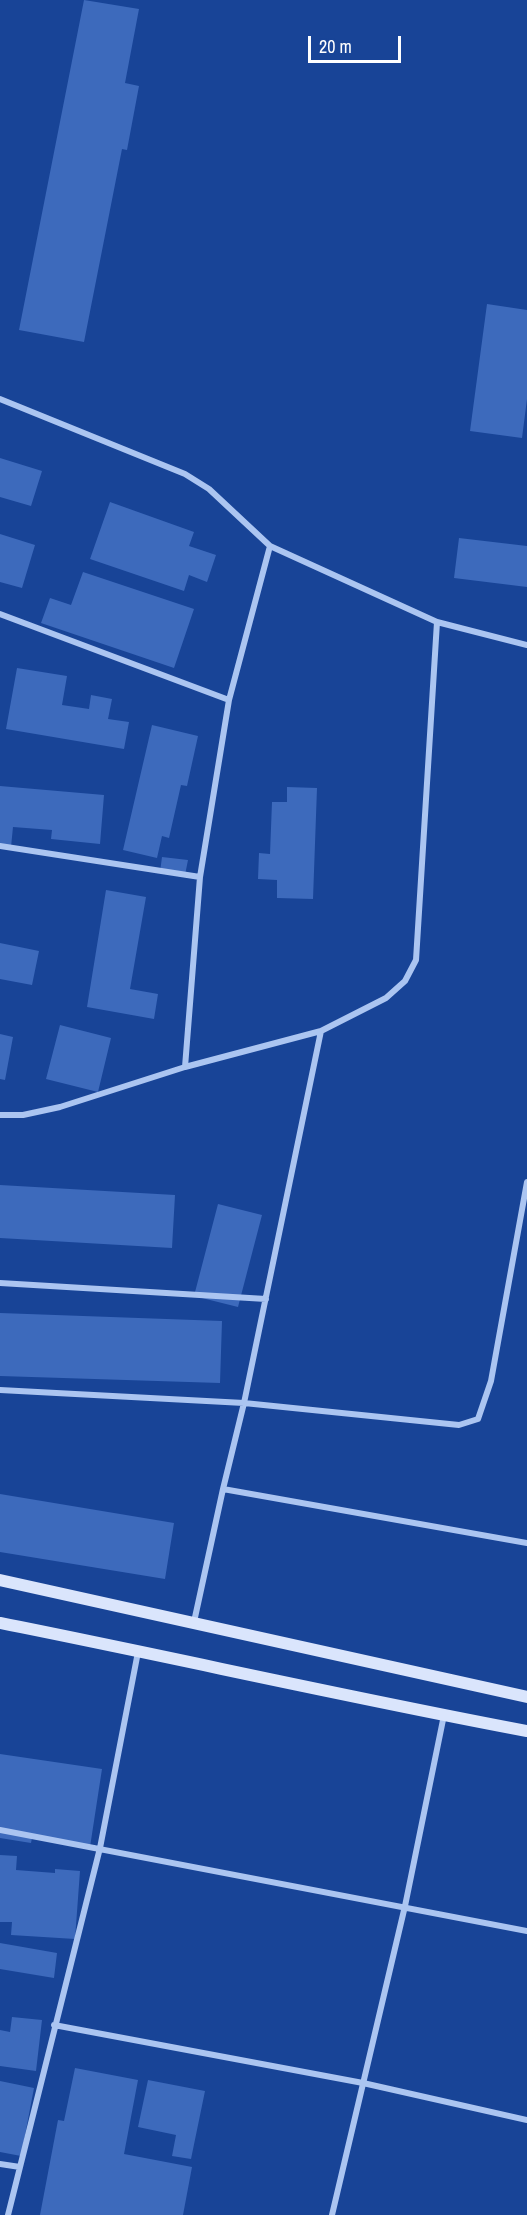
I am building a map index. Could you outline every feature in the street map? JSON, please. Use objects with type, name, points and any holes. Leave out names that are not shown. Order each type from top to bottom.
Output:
[{"type":"main road","points":[[0,1580],[527,1696]]},
{"type":"main road","points":[[0,1623],[280,1683],[527,1731]]},
{"type":"street","points":[[0,399],[185,474],[209,489],[270,546],[437,622],[527,645]]},
{"type":"street","points":[[185,1068],[200,877],[229,700],[270,546]]},
{"type":"street","points":[[0,614],[229,700]]},
{"type":"street","points":[[0,1115],[23,1115],[60,1107],[185,1068],[321,1031],[386,998],[405,981],[416,960],[437,622]]},
{"type":"street","points":[[0,846],[200,877]]},
{"type":"street","points":[[194,1622],[244,1403],[321,1031]]},
{"type":"street","points":[[0,1390],[244,1403],[459,1425],[478,1419],[491,1381],[527,1182]]},
{"type":"street","points":[[0,1283],[266,1299]]},
{"type":"street","points":[[223,1488],[527,1543]]},
{"type":"street","points":[[8,2215],[100,1848],[139,1651]]},
{"type":"street","points":[[332,2215],[405,1906],[444,1715]]},
{"type":"street","points":[[0,1830],[527,1931]]},
{"type":"street","points":[[54,2025],[363,2083],[527,2120]]},
{"type":"street","points":[[0,2164],[20,2167]]},
{"type":"building","points":[[84,0],[139,9],[125,83],[139,86],[127,150],[122,149],[84,342],[19,330]]},
{"type":"building","points":[[487,304],[527,310],[527,399],[522,438],[470,431]]},
{"type":"building","points":[[0,458],[42,471],[31,506],[0,497]]},
{"type":"building","points":[[110,502],[194,532],[189,546],[216,555],[207,582],[189,575],[184,591],[90,559]]},
{"type":"building","points":[[0,534],[35,545],[22,588],[0,582]]},
{"type":"building","points":[[459,538],[527,546],[527,587],[454,578]]},
{"type":"building","points":[[83,572],[194,609],[174,668],[41,623],[50,598],[71,605]]},
{"type":"building","points":[[17,668],[67,676],[62,705],[89,709],[91,695],[112,699],[108,719],[129,722],[124,749],[6,729]]},
{"type":"building","points":[[152,725],[198,736],[187,786],[181,785],[169,838],[162,836],[157,858],[123,850]]},
{"type":"building","points":[[0,786],[104,795],[100,844],[51,839],[52,830],[13,827],[11,847],[0,846]]},
{"type":"building","points":[[287,787],[317,788],[313,899],[277,898],[277,880],[258,879],[259,853],[270,854],[272,802],[287,802]]},
{"type":"building","points":[[162,857],[188,860],[185,875],[160,872]]},
{"type":"building","points":[[106,890],[146,897],[130,989],[158,994],[154,1019],[87,1007]]},
{"type":"building","points":[[0,943],[39,951],[32,985],[0,979]]},
{"type":"building","points":[[60,1025],[111,1038],[98,1092],[46,1079]]},
{"type":"building","points":[[0,1034],[13,1037],[5,1080],[0,1079]]},
{"type":"building","points":[[0,1185],[175,1195],[172,1248],[0,1238]]},
{"type":"building","points":[[218,1204],[262,1215],[238,1307],[194,1296]]},
{"type":"building","points":[[0,1313],[222,1321],[220,1383],[0,1376]]},
{"type":"building","points":[[0,1494],[174,1523],[165,1579],[0,1552]]},
{"type":"building","points":[[0,1754],[102,1769],[90,1847],[32,1838],[31,1843],[0,1838]]},
{"type":"building","points":[[0,1855],[17,1856],[16,1870],[55,1873],[55,1869],[80,1871],[75,1939],[11,1935],[12,1922],[0,1922]]},
{"type":"building","points":[[0,1943],[57,1953],[54,1978],[0,1969]]},
{"type":"building","points":[[12,2017],[42,2020],[36,2071],[0,2066],[0,2030],[10,2032]]},
{"type":"building","points":[[75,2068],[138,2080],[124,2154],[192,2167],[183,2215],[40,2215],[58,2120],[64,2121]]},
{"type":"building","points":[[148,2080],[205,2091],[191,2159],[172,2156],[176,2135],[138,2127]]},
{"type":"building","points":[[0,2081],[34,2088],[21,2156],[0,2152]]}]
